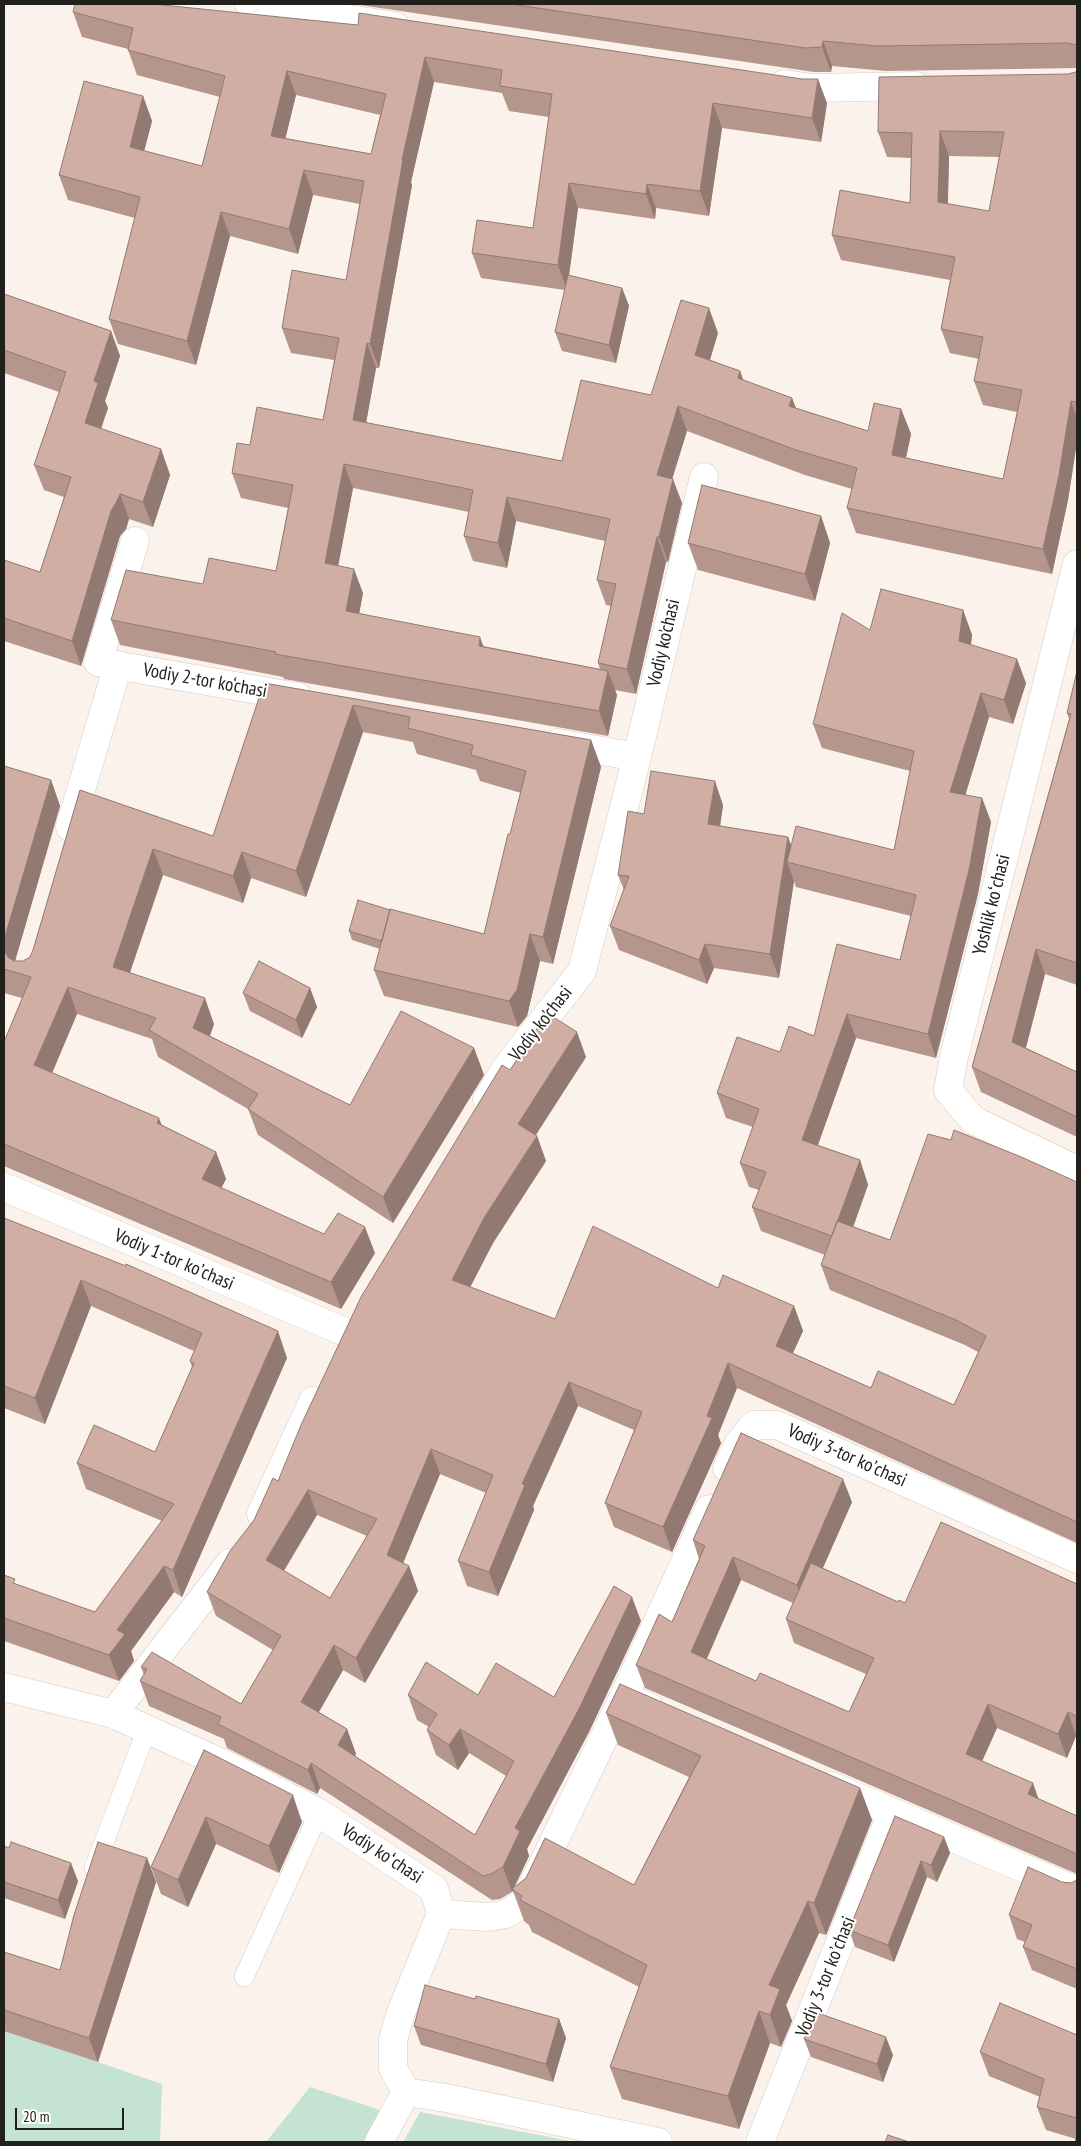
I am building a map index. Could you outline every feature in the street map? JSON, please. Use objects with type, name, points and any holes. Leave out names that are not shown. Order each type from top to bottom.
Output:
[{"type":"street","points":[[249,4],[424,30]]},
{"type":"street","points":[[755,79],[813,88],[940,86]]},
{"type":"street","name":"Vodiy ko'chasi","points":[[475,1119],[506,1068],[582,971],[637,757],[704,477]]},
{"type":"street","points":[[64,847],[135,541]]},
{"type":"street","name":"Yoshlik koʻchasi","points":[[1077,568],[954,1057],[948,1090],[973,1120],[1077,1170]]},
{"type":"street","name":"Vodiy 2-tor ko‘chasi","points":[[108,664],[324,702]]},
{"type":"street","points":[[529,738],[637,757]]},
{"type":"street","name":"Vodiy 1-tor koʼchasi","points":[[4,1188],[345,1332]]},
{"type":"street","points":[[113,1714],[246,1542],[324,1377]]},
{"type":"street","name":"Vodiy 3-tor koʼchasi","points":[[441,1914],[487,1916],[506,1914],[524,1903],[624,1696],[738,1444],[754,1425],[777,1425],[1077,1559]]},
{"type":"street","name":"Vodiy koʻchasi","points":[[4,1687],[113,1714],[228,1766],[319,1814],[434,1889],[441,1914]]},
{"type":"street","points":[[624,1696],[669,1716]]},
{"type":"street","points":[[811,1777],[1077,1892]]},
{"type":"street","name":"Vodiy 3-tor koʼchasi","points":[[760,2142],[892,1812]]},
{"type":"street","points":[[406,2092],[393,2068],[393,2040],[400,2015],[441,1914]]},
{"type":"street","points":[[380,2142],[406,2092]]},
{"type":"street","points":[[406,2092],[446,2098],[658,2142]]},
{"type":"lane","points":[[87,1889],[147,1729]]},
{"type":"lane","points":[[244,1977],[319,1814]]},
{"type":"green space","points":[[4,2030],[162,2084],[160,2142],[4,2142]]},
{"type":"green space","points":[[310,2087],[380,2110],[363,2142],[266,2142]]},
{"type":"green space","points":[[420,2112],[575,2142],[403,2142]]},
{"type":"building","points":[[75,4],[153,4],[358,25],[359,13],[802,79],[818,79],[812,118],[713,103],[700,191],[647,184],[646,194],[569,183],[558,265],[472,253],[477,220],[533,228],[552,94],[500,86],[502,70],[425,57],[402,160],[370,344],[367,343],[353,420],[562,461],[581,380],[651,395],[681,300],[709,308],[695,355],[740,371],[738,378],[792,398],[789,406],[868,431],[874,403],[901,409],[892,455],[1003,479],[1022,390],[974,381],[983,337],[941,329],[955,257],[832,235],[840,190],[910,203],[912,133],[878,132],[879,77],[1068,74],[1077,70],[1077,402],[1071,401],[1059,475],[1043,549],[847,508],[857,468],[796,450],[678,406],[657,475],[673,479],[659,537],[657,537],[627,669],[598,663],[616,584],[597,580],[610,519],[507,497],[498,543],[464,536],[473,490],[344,464],[325,563],[354,569],[346,611],[480,637],[479,646],[608,671],[599,711],[275,654],[276,652],[111,620],[126,570],[203,584],[209,558],[276,571],[293,485],[232,473],[237,443],[250,445],[257,407],[323,420],[339,338],[282,328],[292,270],[346,280],[364,181],[304,170],[289,229],[221,212],[187,341],[109,319],[140,197],[59,175],[84,81],[143,96],[130,147],[202,166],[225,76],[128,50],[133,28],[73,12]],"holes":[[[287,71],[386,94],[371,154],[271,136]],[[940,131],[1004,132],[989,211],[938,202]]]},
{"type":"building","points":[[511,4],[1077,4],[1077,46],[1068,43],[877,46],[823,41],[822,47],[805,48]]},
{"type":"building","points":[[568,275],[622,288],[609,345],[555,332]]},
{"type":"building","points":[[4,294],[111,331],[94,381],[98,383],[85,423],[161,449],[143,502],[120,494],[111,511],[72,641],[4,618],[4,560],[40,572],[71,477],[34,465],[66,372],[4,350]]},
{"type":"building","points":[[702,485],[821,516],[805,574],[688,543]]},
{"type":"building","points":[[881,589],[963,610],[959,641],[1017,659],[1004,700],[981,693],[950,792],[982,798],[969,870],[928,1034],[847,1014],[802,1140],[860,1160],[832,1236],[752,1207],[766,1172],[740,1163],[759,1109],[717,1093],[737,1037],[780,1052],[789,1026],[814,1036],[837,944],[900,960],[916,895],[787,862],[796,826],[894,850],[914,751],[813,724],[842,613],[870,630]]},
{"type":"building","points":[[1077,671],[1077,963],[1036,949],[1012,1042],[1077,1072],[1077,1117],[972,1067],[1071,714],[1067,713]]},
{"type":"building","points":[[264,683],[591,740],[543,937],[530,934],[517,990],[509,1001],[374,970],[390,909],[484,934],[508,834],[510,834],[526,771],[471,755],[473,745],[408,728],[410,717],[353,705],[296,871],[242,852],[233,876],[153,849],[113,967],[205,998],[193,1028],[350,1105],[401,1011],[474,1048],[383,1197],[248,1109],[258,1094],[149,1030],[156,1018],[68,987],[34,1065],[159,1118],[157,1123],[216,1152],[202,1179],[324,1234],[338,1213],[365,1227],[331,1282],[4,1144],[4,1042],[31,977],[4,969],[4,950],[8,957],[14,961],[23,961],[30,957],[80,790],[213,836]]},
{"type":"building","points":[[4,766],[51,780],[4,940]]},
{"type":"building","points":[[651,771],[715,781],[708,824],[788,837],[770,954],[705,944],[699,960],[610,926],[629,876],[618,875],[628,811],[644,814]]},
{"type":"building","points":[[358,900],[390,910],[382,941],[349,931]]},
{"type":"building","points":[[259,961],[310,988],[296,1020],[243,993]]},
{"type":"building","points":[[547,1013],[577,1032],[518,1124],[537,1136],[484,1218],[452,1280],[555,1319],[593,1226],[718,1288],[723,1275],[794,1306],[776,1346],[871,1388],[878,1371],[954,1405],[986,1336],[956,1320],[821,1265],[837,1221],[890,1240],[928,1134],[951,1140],[954,1130],[1077,1182],[1077,1522],[728,1363],[707,1416],[712,1418],[663,1527],[605,1503],[642,1412],[569,1382],[522,1484],[525,1485],[489,1572],[458,1561],[493,1475],[431,1449],[387,1555],[409,1566],[356,1658],[334,1645],[301,1702],[347,1729],[338,1745],[475,1835],[514,1761],[460,1729],[449,1745],[427,1730],[437,1714],[408,1695],[426,1662],[478,1695],[496,1663],[554,1697],[614,1586],[632,1597],[580,1707],[515,1828],[520,1831],[503,1867],[483,1876],[311,1763],[308,1770],[218,1724],[221,1717],[140,1681],[147,1669],[141,1667],[152,1652],[241,1704],[281,1636],[207,1592],[230,1551],[254,1520],[273,1478],[278,1481],[301,1425],[361,1297],[502,1065],[510,1070]],"holes":[[[308,1490],[377,1519],[330,1598],[266,1560]]]},
{"type":"building","points":[[4,1218],[126,1266],[126,1264],[278,1331],[173,1570],[164,1566],[117,1630],[125,1634],[109,1655],[4,1618],[4,1575],[15,1579],[13,1583],[95,1612],[174,1504],[77,1463],[94,1425],[155,1452],[194,1363],[190,1361],[202,1333],[81,1280],[35,1398],[4,1386]]},
{"type":"building","points":[[741,1433],[843,1479],[797,1585],[733,1557],[691,1652],[756,1681],[760,1673],[849,1712],[874,1658],[786,1619],[811,1563],[898,1602],[899,1600],[905,1603],[941,1522],[1077,1584],[1077,1716],[1068,1712],[1058,1734],[988,1704],[966,1754],[1033,1783],[1028,1794],[1077,1816],[1077,1855],[636,1665],[659,1614],[672,1622],[705,1546],[693,1540]]},
{"type":"building","points":[[620,1684],[860,1788],[814,1903],[808,1901],[769,1985],[780,1989],[770,2015],[759,2011],[728,2096],[610,2067],[647,1965],[520,1900],[522,1896],[512,1889],[526,1878],[545,1838],[634,1885],[701,1756],[606,1713]]},
{"type":"building","points":[[204,1750],[293,1795],[269,1846],[206,1817],[178,1880],[151,1867]]},
{"type":"building","points":[[895,1816],[944,1837],[931,1865],[921,1861],[888,1945],[849,1930]]},
{"type":"building","points":[[11,1842],[71,1863],[58,1900],[4,1882],[4,1846],[9,1848]]},
{"type":"building","points":[[98,1842],[147,1858],[89,2038],[4,2010],[4,1952],[60,1970],[74,1915]]},
{"type":"building","points":[[1028,1867],[1062,1882],[1071,1883],[1077,1880],[1077,1969],[1023,1947],[1032,1925],[1009,1915]]},
{"type":"building","points":[[425,1985],[475,1999],[476,1996],[559,2019],[546,2064],[414,2026]]},
{"type":"building","points":[[1000,2003],[1077,2035],[1077,2118],[1037,2107],[1044,2079],[980,2052]]},
{"type":"building","points":[[815,2012],[886,2037],[877,2064],[804,2039]]},
{"type":"building","points":[[888,2135],[909,2142],[885,2142]]}]
